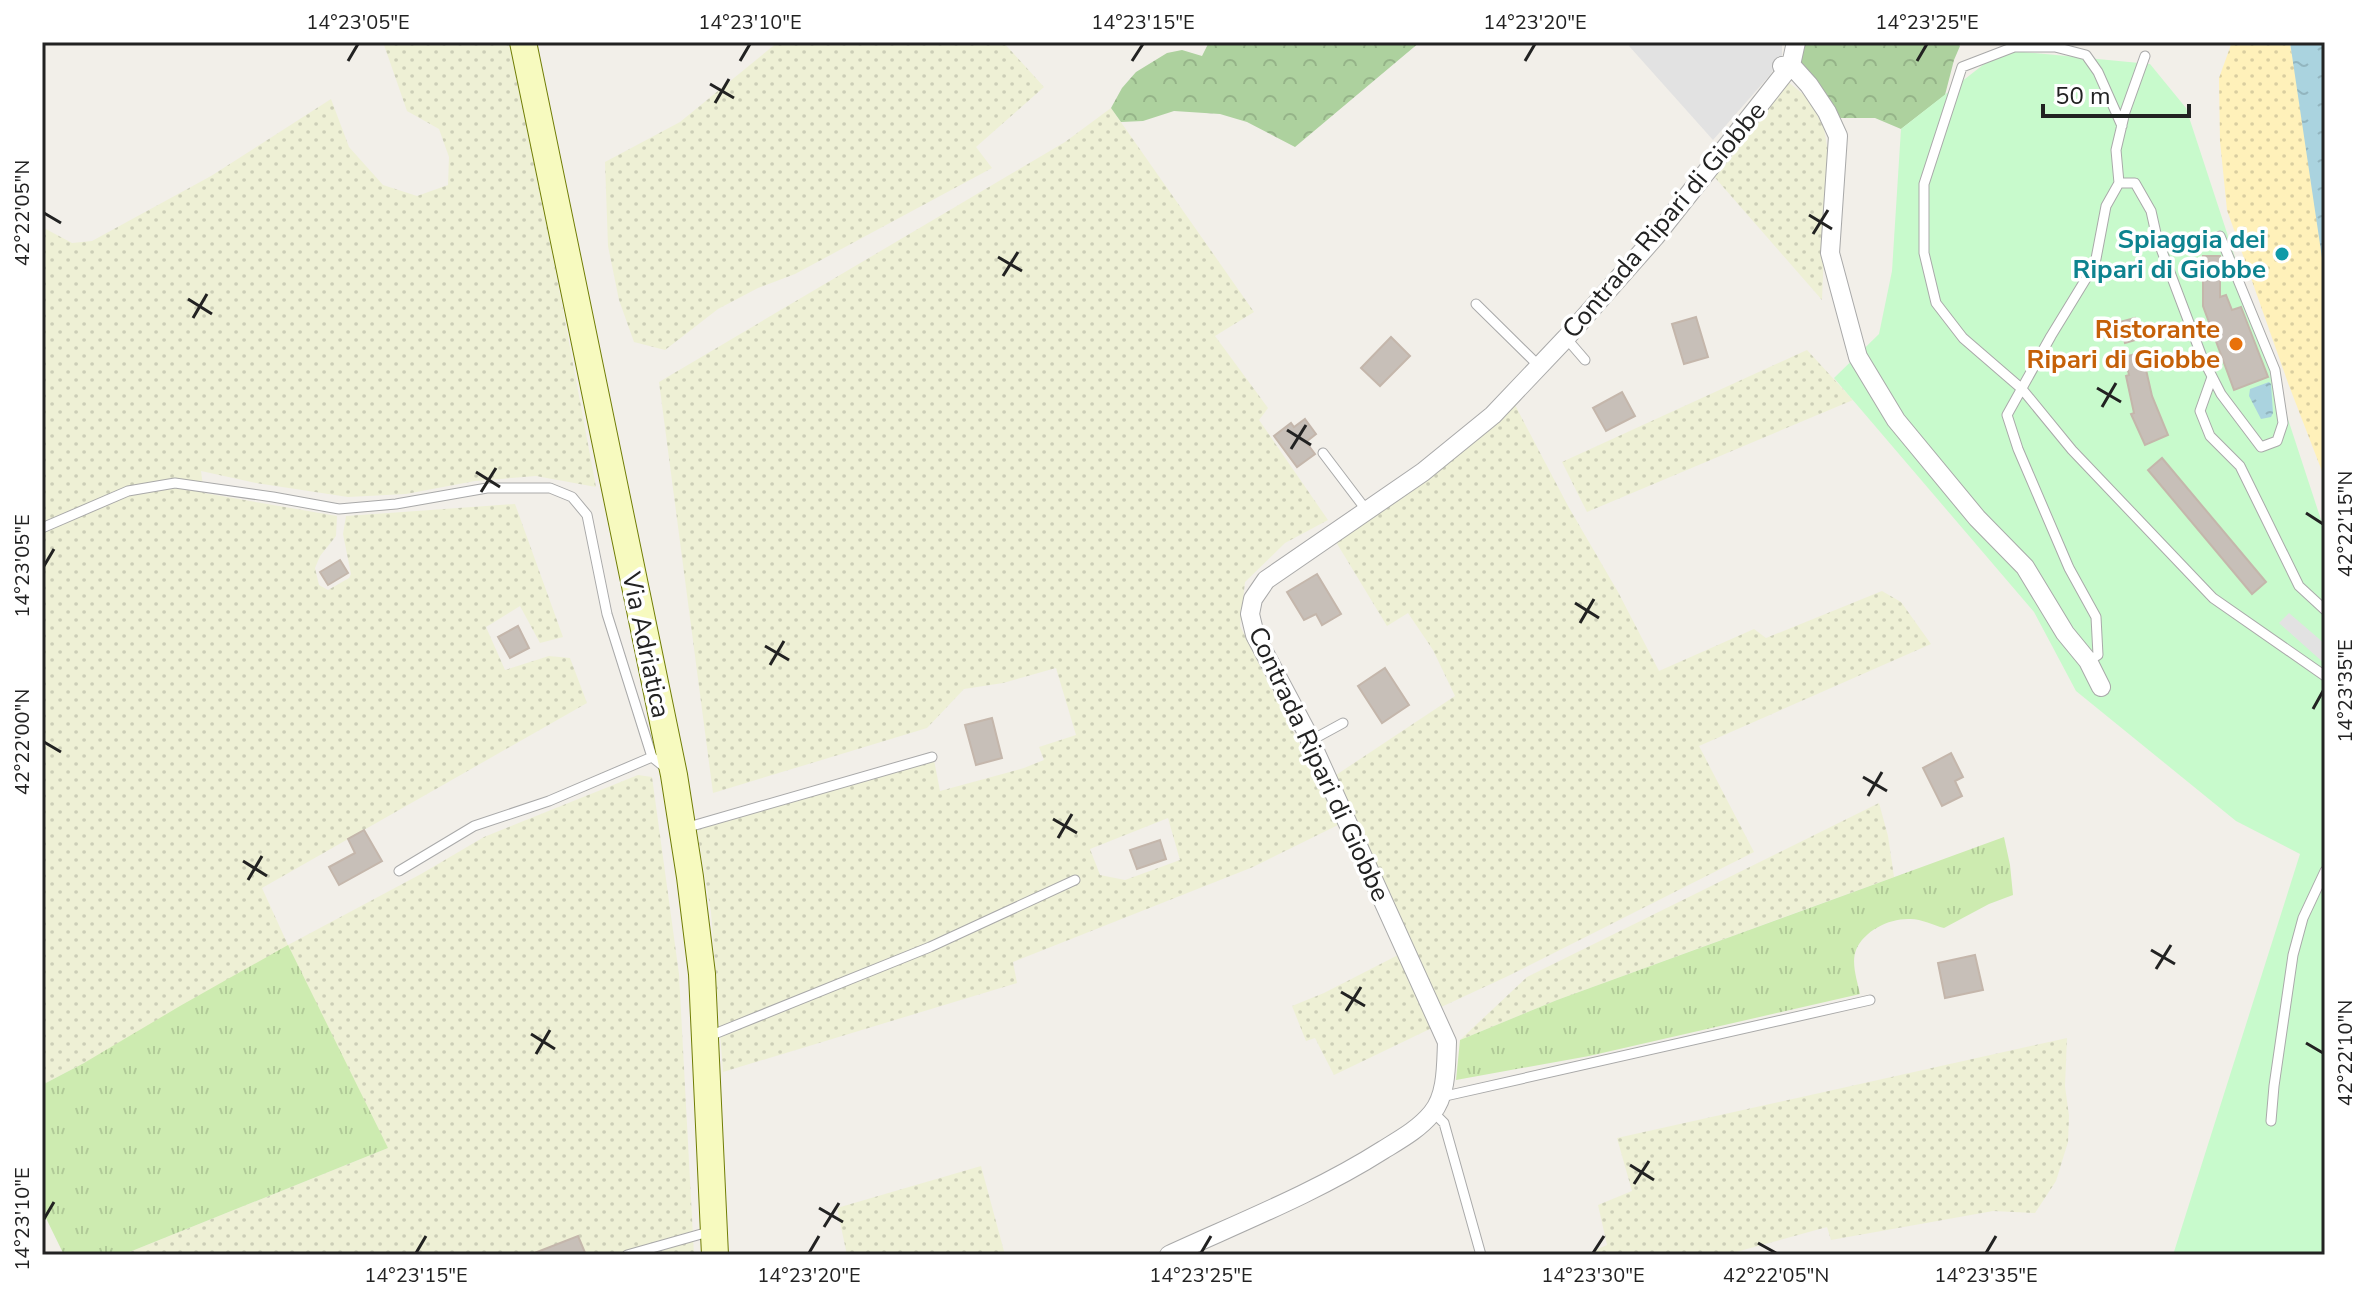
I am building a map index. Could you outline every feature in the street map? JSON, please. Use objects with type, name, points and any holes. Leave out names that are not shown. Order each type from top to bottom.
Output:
[{"type":"main road","name":"Via Adriatica","points":[[523,42],[683,829],[702,974],[714,1243]]},
{"type":"street","name":"Contrada Ripari di Giobbe","points":[[1437,1105],[1446,1065],[1447,1042],[1310,741],[1255,635],[1250,614],[1253,599],[1266,580],[1423,472],[1493,415],[1655,237],[1783,66],[1796,42]]},
{"type":"street","points":[[1783,66],[1809,85],[1838,136],[1830,253],[1858,357],[1896,420],[1977,518],[2025,567],[2065,633],[2088,661],[2101,687]]},
{"type":"street","points":[[1172,1254],[1358,1166],[1413,1131],[1437,1105]]},
{"type":"lane","points":[[2122,126],[2098,72],[2086,55],[2055,47],[2014,47],[1962,67],[1924,184],[1924,253],[1936,303],[1963,338],[2022,389],[2072,450],[2213,598],[2325,676]]},
{"type":"lane","points":[[2088,661],[2098,655],[2096,617],[2069,568],[2018,449],[2007,415],[2095,264],[2106,206],[2119,183],[2116,150],[2145,56]]},
{"type":"lane","points":[[2119,183],[2135,183],[2151,211],[2157,238],[2202,357],[2221,394],[2261,447],[2277,441],[2283,423],[2275,370],[2220,236]]},
{"type":"lane","points":[[1476,304],[1539,366]]},
{"type":"lane","points":[[1566,338],[1585,360]]},
{"type":"lane","points":[[2212,377],[2200,411],[2210,436],[2240,466],[2299,586],[2325,610]]},
{"type":"lane","points":[[1323,453],[1367,512]]},
{"type":"lane","points":[[42,528],[128,491],[175,483],[339,509],[396,504],[487,488],[550,488],[572,497],[587,515],[607,614],[652,757],[674,775]]},
{"type":"lane","points":[[1310,741],[1343,723]]},
{"type":"lane","points":[[399,871],[474,826],[549,801],[652,757]]},
{"type":"lane","points":[[683,829],[932,757]]},
{"type":"lane","points":[[2271,1121],[2293,955],[2303,918],[2325,871]]},
{"type":"lane","points":[[705,1038],[930,947],[1075,880]]},
{"type":"lane","points":[[1481,1255],[1437,1105],[1870,1000]]},
{"type":"lane","points":[[627,1255],[714,1243]]},
{"type":"green space","points":[[383,42],[513,42],[596,487],[536,476],[475,481],[406,494],[348,497],[201,471],[204,493],[337,516],[336,536],[320,556],[315,568],[319,585],[328,590],[351,574],[343,534],[346,516],[515,504],[563,637],[540,643],[520,606],[486,627],[505,670],[549,656],[570,658],[587,703],[262,888],[288,945],[484,837],[638,775],[652,777],[679,974],[694,1255],[122,1255],[388,1148],[84,1063],[42,1085],[42,227],[72,243],[92,241],[211,176],[331,99],[349,147],[383,185],[417,196],[448,185],[449,157],[439,129],[407,111]]},
{"type":"green space","points":[[778,42],[1003,42],[1044,87],[976,147],[992,168],[795,274],[758,288],[718,309],[665,350],[634,342],[619,300],[608,246],[605,162],[680,122]]},
{"type":"green space","points":[[1209,42],[1420,42],[1295,147],[1247,122],[1220,114],[1174,111],[1143,121],[1121,122],[1111,108],[1136,72],[1167,53],[1182,50],[1202,56]]},
{"type":"green space","points":[[1800,42],[1956,42],[1960,46],[1945,95],[1901,129],[1875,118],[1840,118],[1798,60]]},
{"type":"green space","points":[[2002,50],[2150,64],[2186,108],[2325,532],[2325,1255],[2173,1255],[2300,854],[2236,821],[2076,691],[2034,612],[1834,378],[1879,334],[1892,271],[1901,129]]},
{"type":"green space","points":[[1787,81],[1808,98],[1824,128],[1828,152],[1822,300],[1711,173]]},
{"type":"green space","points":[[1111,108],[1254,312],[1215,336],[1268,408],[1259,420],[1328,520],[1285,543],[1245,582],[1240,626],[1340,824],[1253,867],[1013,962],[1017,983],[723,1072],[711,912],[697,830],[934,760],[940,791],[1044,760],[1039,747],[1076,735],[1056,668],[1003,683],[964,689],[927,728],[713,793],[659,382],[1065,142]],"holes":[[[1168,818],[1180,860],[1125,880],[1100,875],[1090,849]]]},
{"type":"green space","points":[[1807,350],[1853,400],[1587,512],[1562,462]]},
{"type":"green space","points":[[1515,405],[1659,671],[1754,629],[1766,638],[1882,591],[1901,602],[1931,644],[1699,746],[1754,852],[1437,1009],[1333,777],[1455,696],[1433,650],[1408,613],[1387,626],[1336,542],[1410,491]]},
{"type":"green space","points":[[1879,803],[1894,877],[1557,1000],[1460,1040],[1527,977]]},
{"type":"green space","points":[[2004,837],[2013,895],[1944,928],[1913,919],[1893,921],[1878,927],[1865,937],[1856,950],[1855,972],[1860,994],[1589,1056],[1456,1080],[1460,1040],[1557,1000]]},
{"type":"green space","points":[[288,945],[388,1148],[122,1255],[64,1255],[42,1210],[42,1085]]},
{"type":"green space","points":[[1402,953],[1434,1027],[1334,1075],[1315,1038],[1306,1041],[1292,1006]]},
{"type":"green space","points":[[2067,1038],[2065,1086],[2068,1142],[2056,1181],[2035,1213],[1993,1211],[1831,1240],[1827,1227],[1725,1255],[1594,1255],[1593,1251],[1607,1245],[1598,1205],[1632,1191],[1617,1138]]},
{"type":"green space","points":[[981,1166],[1005,1255],[847,1255],[837,1208]]},
{"type":"sand","name":"Spiaggia dei Ripari di Giobbe","points":[[2232,42],[2290,42],[2314,186],[2325,278],[2325,479],[2227,210],[2220,141],[2219,78]]},
{"type":"shaded area","points":[[1633,42],[1782,42],[1782,55],[1770,75],[1713,140],[1629,46]]},
{"type":"shaded area","points":[[2289,613],[2325,644],[2325,664],[2279,623]]},
{"type":"water","points":[[2290,42],[2325,42],[2325,278]]},
{"type":"water","points":[[2269,382],[2273,413],[2271,417],[2261,419],[2249,396],[2250,389]]},
{"type":"building","name":"Ristorante Ripari di Giobbe","points":[[2203,256],[2220,256],[2220,297],[2226,295],[2232,310],[2241,307],[2268,377],[2234,390],[2203,306]]},
{"type":"building","points":[[1696,317],[1708,357],[1684,364],[1672,324]]},
{"type":"building","points":[[2135,318],[2142,338],[2125,343],[2120,322]]},
{"type":"building","points":[[1391,337],[1410,356],[1380,386],[1361,368]]},
{"type":"building","points":[[2142,352],[2152,396],[2168,435],[2145,445],[2131,414],[2134,413],[2125,357]]},
{"type":"building","points":[[1622,392],[1635,416],[1606,431],[1593,408]]},
{"type":"building","points":[[1305,419],[1316,434],[1306,442],[1315,454],[1297,467],[1274,436],[1291,423],[1294,427]]},
{"type":"building","points":[[2162,458],[2266,582],[2252,594],[2148,470]]},
{"type":"building","points":[[340,560],[348,573],[328,585],[320,572]]},
{"type":"building","points":[[1317,574],[1341,614],[1322,625],[1316,614],[1304,620],[1287,592]]},
{"type":"building","points":[[518,626],[529,648],[510,658],[498,637]]},
{"type":"building","points":[[1385,668],[1409,705],[1382,723],[1358,686]]},
{"type":"building","points":[[992,718],[1002,758],[976,765],[965,725]]},
{"type":"building","points":[[1951,753],[1963,777],[1955,781],[1962,796],[1942,806],[1923,768]]},
{"type":"building","points":[[364,830],[382,861],[339,885],[329,867],[355,853],[348,839]]},
{"type":"building","points":[[1160,840],[1166,859],[1137,869],[1130,850]]},
{"type":"building","points":[[1975,955],[1983,990],[1945,998],[1938,963]]},
{"type":"building","points":[[578,1236],[586,1255],[532,1255],[532,1254]]},
{"type":"place","name":"Spiaggia dei Ripari di Giobbe","points":[[2282,254]]},
{"type":"place","name":"Ristorante Ripari di Giobbe","points":[[2236,344]]}]
